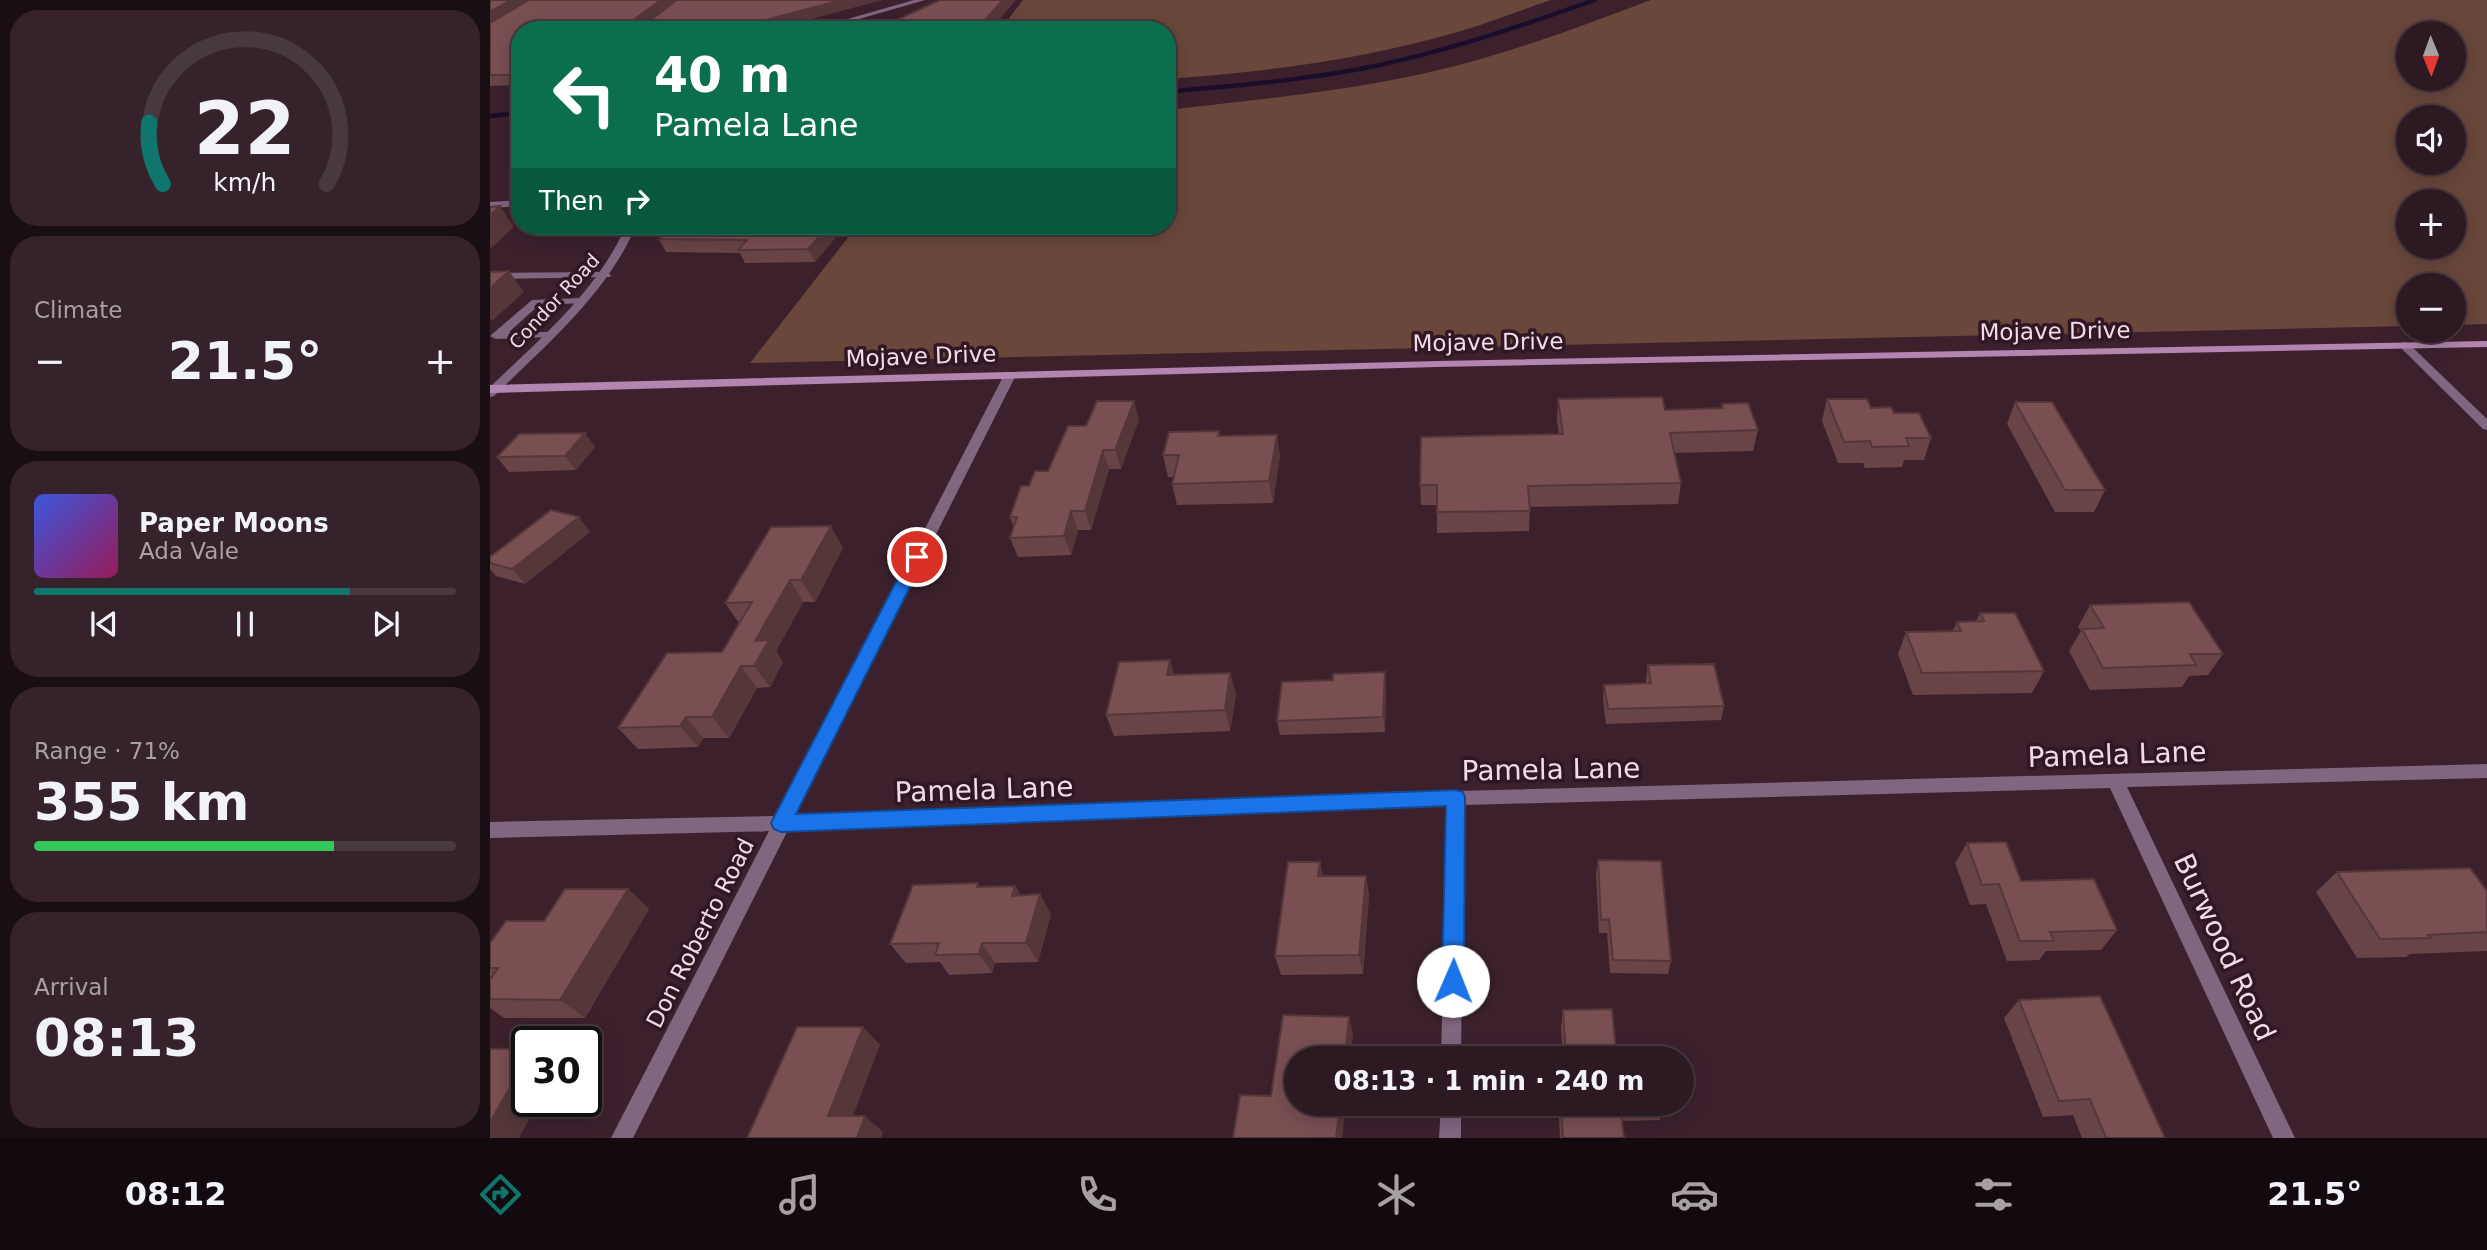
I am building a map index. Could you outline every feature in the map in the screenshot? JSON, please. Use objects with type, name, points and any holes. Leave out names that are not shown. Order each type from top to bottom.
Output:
[{"type":"main road","name":"Mojave Drive","points":[[491,390],[1010,374],[2487,344]]},
{"type":"street","points":[[846,21],[922,0]]},
{"type":"street","points":[[490,205],[511,204]]},
{"type":"street","name":"Condor Road","points":[[491,390],[606,275],[624,248],[628,235]]},
{"type":"street","points":[[490,276],[606,275]]},
{"type":"street","points":[[495,336],[536,302],[581,301]]},
{"type":"street","points":[[495,336],[547,335]]},
{"type":"street","points":[[2404,345],[2487,426]]},
{"type":"street","name":"Don Roberto Road","points":[[622,1138],[1010,374]]},
{"type":"street","name":"Pamela Lane","points":[[490,830],[781,823],[1456,798],[2487,771]]},
{"type":"street","name":"Burwood Road","points":[[2115,780],[2284,1138]]},
{"type":"street","points":[[1451,1046],[1456,798]]},
{"type":"street","points":[[1450,1138],[1451,1116]]},
{"type":"shaded area","points":[[1023,0],[1551,0],[1461,31],[1352,57],[1176,78],[1176,21],[1007,21]]},
{"type":"shaded area","points":[[1651,0],[2487,0],[2487,324],[2466,325],[2466,273],[2396,273],[2396,326],[750,363],[850,235],[1176,235],[1176,109],[1322,92],[1398,79],[1519,47]]},
{"type":"building","points":[[490,0],[511,0],[490,12]]},
{"type":"building","points":[[529,0],[661,0],[636,18],[636,21],[511,21],[511,75],[490,75],[490,23]]},
{"type":"building","points":[[677,0],[841,0],[762,21],[649,21]]},
{"type":"building","points":[[940,0],[1003,0],[984,21],[894,21]]},
{"type":"building","points":[[500,206],[490,215],[490,207]]},
{"type":"building","points":[[663,235],[821,235],[808,249],[738,250],[747,240],[659,239]]},
{"type":"building","points":[[509,271],[490,288],[490,272]]},
{"type":"building","points":[[1662,397],[1665,410],[1723,408],[1722,404],[1748,403],[1758,430],[1670,433],[1681,483],[1528,486],[1530,511],[1437,512],[1437,485],[1420,485],[1421,437],[1563,434],[1558,399]]},
{"type":"building","points":[[1827,399],[1867,399],[1871,408],[1891,407],[1894,413],[1919,413],[1931,438],[1906,438],[1909,446],[1872,447],[1870,441],[1844,442]]},
{"type":"building","points":[[1097,401],[1134,401],[1115,450],[1103,450],[1085,511],[1071,511],[1064,536],[1010,538],[1017,517],[1010,517],[1021,486],[1029,486],[1035,471],[1048,471],[1068,426],[1086,426]]},
{"type":"building","points":[[2015,402],[2052,402],[2105,490],[2065,490]]},
{"type":"building","points":[[1219,431],[1218,436],[1277,435],[1269,481],[1172,484],[1179,455],[1163,455],[1169,432]]},
{"type":"building","points":[[585,433],[565,456],[497,457],[519,434]]},
{"type":"building","points":[[551,510],[579,517],[512,569],[490,563],[490,557]]},
{"type":"building","points":[[831,526],[801,580],[790,580],[755,641],[769,640],[754,666],[741,666],[712,717],[686,717],[680,726],[618,728],[667,653],[722,652],[752,602],[725,603],[771,527]]},
{"type":"building","points":[[2189,602],[2223,654],[2190,654],[2196,665],[2103,668],[2082,629],[2104,628],[2090,605]]},
{"type":"building","points":[[1980,613],[2015,613],[2044,671],[1922,673],[1906,632],[1961,631],[1957,622],[1984,621]]},
{"type":"building","points":[[1170,660],[1167,675],[1230,673],[1225,710],[1106,715],[1119,662]]},
{"type":"building","points":[[1714,664],[1724,706],[1608,709],[1604,685],[1651,683],[1648,665]]},
{"type":"building","points":[[1385,672],[1383,717],[1277,721],[1282,682],[1333,680],[1333,674]]},
{"type":"building","points":[[2006,842],[2021,881],[2094,879],[2117,930],[2050,932],[2054,941],[2020,941],[1999,884],[1982,885],[1967,843]]},
{"type":"building","points":[[1598,860],[1661,861],[1671,961],[1613,960],[1609,919],[1601,920]]},
{"type":"building","points":[[1288,862],[1320,862],[1318,876],[1366,876],[1359,955],[1275,956]]},
{"type":"building","points":[[2470,868],[2487,891],[2487,932],[2428,935],[2431,938],[2380,939],[2337,872]]},
{"type":"building","points":[[978,883],[977,887],[1015,886],[1012,896],[1040,894],[1026,943],[982,943],[979,954],[935,955],[939,943],[890,944],[913,885]]},
{"type":"building","points":[[565,889],[628,889],[560,1000],[490,999],[490,980],[498,968],[490,968],[490,943],[506,921],[544,921]]},
{"type":"building","points":[[2100,996],[2165,1138],[2106,1138],[2090,1099],[2059,1101],[2019,1000]]},
{"type":"building","points":[[1612,1009],[1616,1046],[1565,1046],[1563,1010]]},
{"type":"building","points":[[1283,1015],[1349,1017],[1346,1046],[1284,1046],[1284,1116],[1339,1116],[1336,1138],[1233,1138],[1240,1095],[1271,1096]]},
{"type":"building","points":[[797,1027],[863,1027],[828,1116],[865,1116],[857,1138],[747,1138]]},
{"type":"building","points":[[511,1048],[511,1086],[490,1122],[490,1049]]},
{"type":"building","points":[[1562,1116],[1621,1116],[1624,1138],[1563,1138]]},
{"type":"waterway","points":[[1176,91],[1301,78],[1380,65],[1488,36],[1595,0]]},
{"type":"waterway","points":[[490,116],[511,114]]},
{"type":"route","points":[[917,557],[781,823],[1456,798],[1453,981]]}]
